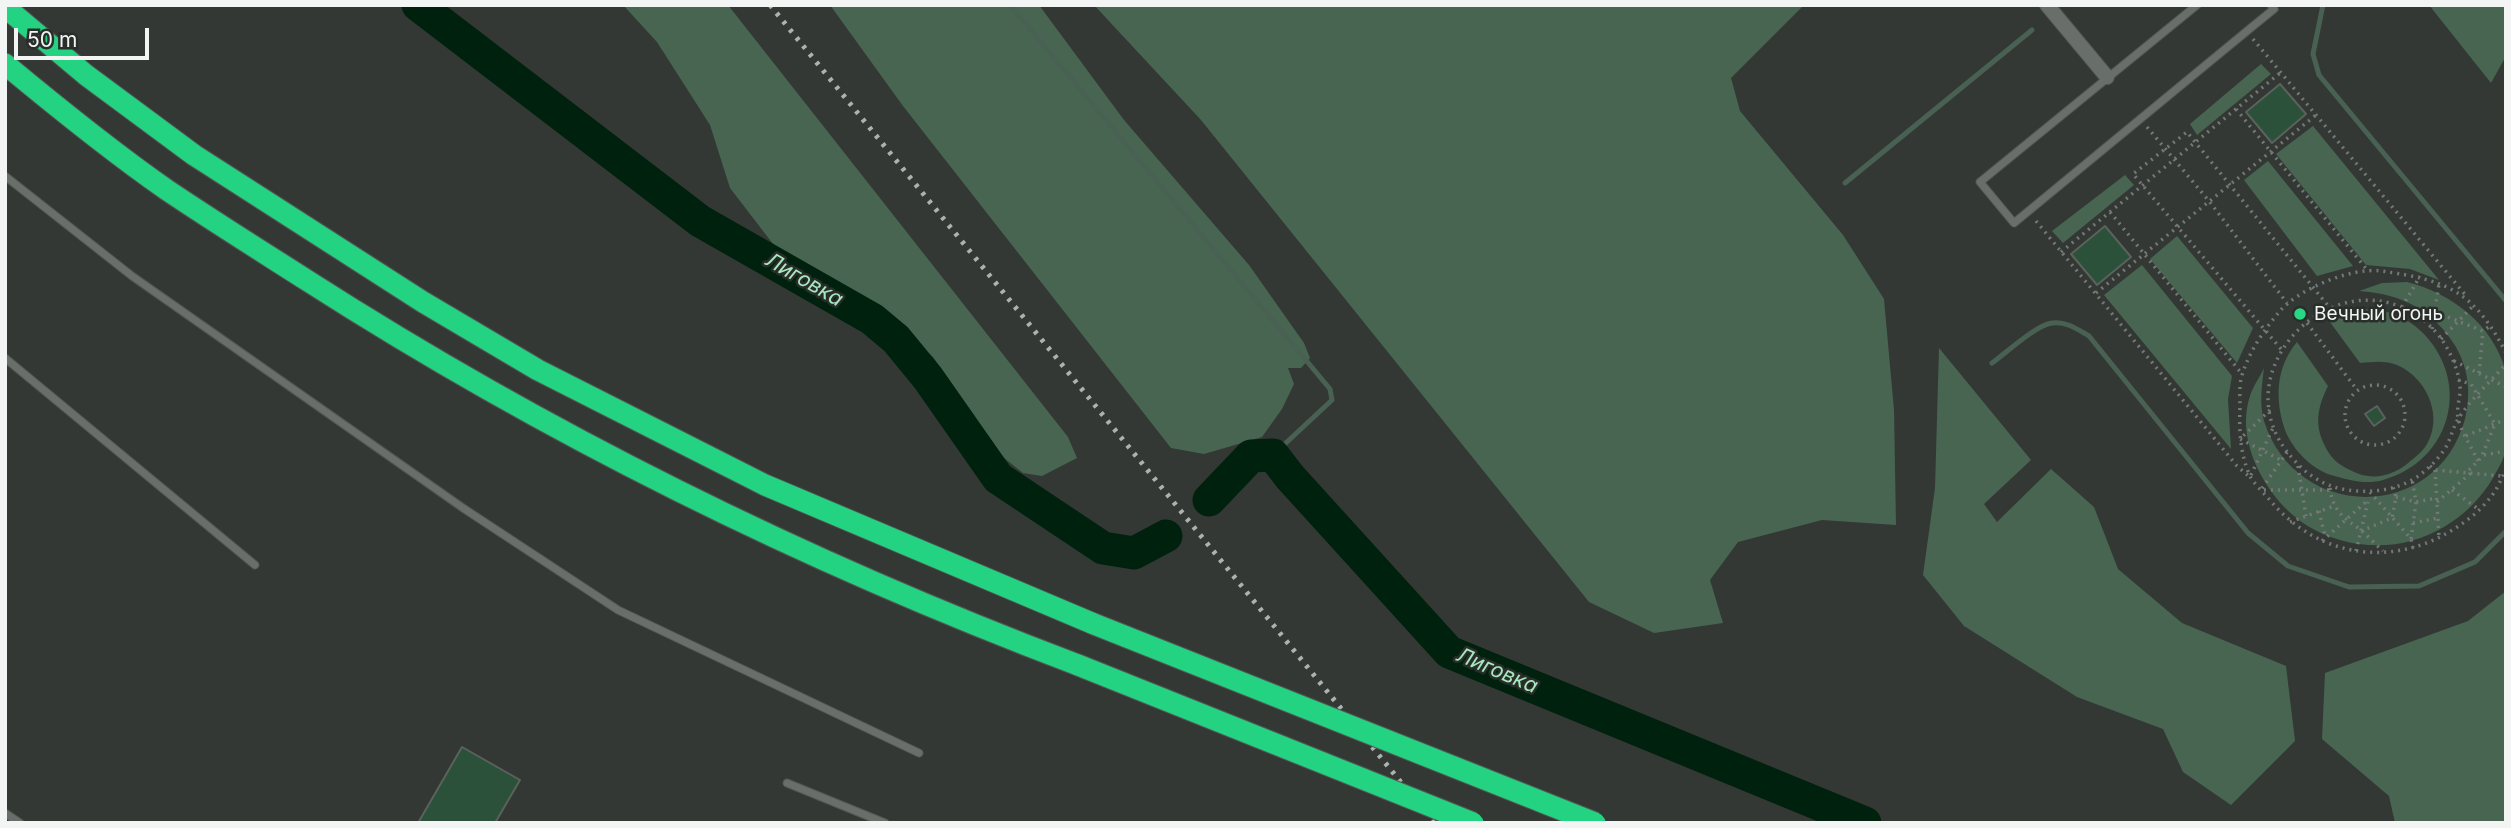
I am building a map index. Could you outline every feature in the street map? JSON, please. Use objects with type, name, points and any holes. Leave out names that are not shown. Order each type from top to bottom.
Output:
[{"type":"highway","points":[[5,7],[86,75],[194,155],[401,288],[537,370],[765,485],[1094,624],[1595,823]]},
{"type":"highway","points":[[5,64],[56,107],[166,189],[397,338],[632,469],[750,526],[995,634],[1473,823]]},
{"type":"street","points":[[2047,5],[2107,77]]},
{"type":"lane","points":[[2197,5],[1980,182],[2014,223],[2247,32],[2274,9],[2272,5]]},
{"type":"lane","points":[[5,176],[132,276],[451,500],[618,610],[919,753]]},
{"type":"lane","points":[[5,358],[255,565]]},
{"type":"lane","points":[[787,783],[886,823]]},
{"type":"lane","points":[[5,813],[20,823]]},
{"type":"path","points":[[2247,32],[2491,325],[2506,353]]},
{"type":"path","points":[[2061,252],[2280,72]]},
{"type":"path","points":[[2236,108],[2368,271]]},
{"type":"path","points":[[2096,293],[2316,115]]},
{"type":"path","points":[[2141,118],[2287,303]]},
{"type":"path","points":[[2281,349],[2133,174],[2187,132],[2329,307]]},
{"type":"path","points":[[2029,211],[2237,466],[2300,530],[2357,551],[2413,548],[2457,529],[2491,498],[2506,470]]},
{"type":"path","points":[[2109,212],[2242,374]]},
{"type":"path","points":[[2250,477],[2239,429],[2242,374],[2259,337],[2287,303],[2331,278],[2375,270],[2420,276],[2469,299]]},
{"type":"path","points":[[2401,308],[2420,276]]},
{"type":"path","points":[[2432,328],[2439,284]]},
{"type":"path","points":[[2383,551],[2344,520],[2335,506],[2330,488],[2298,465],[2287,452],[2274,427],[2268,389],[2276,358],[2281,349],[2307,323],[2329,307],[2348,301],[2380,301],[2409,311],[2432,328],[2453,360],[2458,380],[2458,417],[2478,461]]},
{"type":"path","points":[[2441,339],[2474,305]]},
{"type":"path","points":[[2435,312],[2483,331]]},
{"type":"path","points":[[2307,323],[2357,390]]},
{"type":"path","points":[[2479,373],[2483,331],[2491,325]]},
{"type":"path","points":[[2453,360],[2506,387]]},
{"type":"path","points":[[2324,539],[2370,496],[2412,479],[2430,466],[2446,446],[2458,417],[2506,364]]},
{"type":"path","points":[[2458,380],[2470,383],[2495,424]]},
{"type":"path","points":[[2376,384],[2395,392],[2405,409],[2402,428],[2397,436],[2380,445],[2361,442],[2353,436],[2344,417],[2350,398],[2357,390],[2376,384]]},
{"type":"path","points":[[2240,439],[2270,410]]},
{"type":"path","points":[[2466,436],[2506,419]]},
{"type":"path","points":[[2396,497],[2416,502],[2437,500],[2452,490],[2482,455],[2495,424]]},
{"type":"path","points":[[2250,477],[2274,427]]},
{"type":"path","points":[[2240,439],[2281,460]]},
{"type":"path","points":[[2261,490],[2287,452]]},
{"type":"path","points":[[2482,455],[2506,452]]},
{"type":"path","points":[[2298,465],[2306,516]]},
{"type":"path","points":[[2430,466],[2435,470],[2502,476]]},
{"type":"path","points":[[2435,470],[2439,537]]},
{"type":"path","points":[[2412,479],[2416,502],[2411,539],[2413,548]]},
{"type":"path","points":[[2392,518],[2396,497],[2393,487]]},
{"type":"path","points":[[2261,490],[2330,488],[2370,496],[2411,539]]},
{"type":"path","points":[[2452,490],[2478,509]]},
{"type":"path","points":[[2357,551],[2370,496]]},
{"type":"path","points":[[2290,522],[2335,506]]},
{"type":"path","points":[[2319,511],[2324,539]]},
{"type":"path","points":[[2361,531],[2392,518]]},
{"type":"path","points":[[2413,523],[2438,518]]},
{"type":"green space","points":[[623,5],[728,5],[1068,437],[1077,458],[1042,476],[1023,473],[999,454],[933,357],[893,321],[783,257],[730,188],[710,125],[657,42]]},
{"type":"green space","points":[[830,5],[1039,5],[1124,120],[1249,265],[1304,343],[1310,358],[1301,368],[1288,368],[1294,384],[1282,409],[1262,437],[1204,454],[1171,448],[903,106]]},
{"type":"green space","points":[[1094,5],[1804,5],[1731,78],[1740,111],[1843,235],[1884,299],[1894,410],[1896,525],[1822,520],[1738,542],[1710,580],[1723,623],[1654,633],[1589,602],[1201,120]]},
{"type":"green space","points":[[2429,5],[2506,5],[2506,56],[2491,83]]},
{"type":"green space","points":[[2261,64],[2271,74],[2197,135],[2190,124]]},
{"type":"green space","points":[[2313,126],[2439,280],[2410,269],[2366,265],[2276,154]]},
{"type":"green space","points":[[2268,161],[2353,266],[2317,276],[2244,180]]},
{"type":"green space","points":[[2125,175],[2134,185],[2063,243],[2052,231]]},
{"type":"green space","points":[[2177,236],[2253,328],[2237,363],[2150,259]]},
{"type":"green space","points":[[2142,265],[2232,376],[2228,399],[2231,449],[2104,295]]},
{"type":"green space","points":[[2407,282],[2454,302],[2480,325],[2499,353],[2507,383],[2506,449],[2499,468],[2482,494],[2468,509],[2436,531],[2399,544],[2346,542],[2309,527],[2279,502],[2253,458],[2247,433],[2247,408],[2251,392],[2264,368],[2262,415],[2281,454],[2305,478],[2334,492],[2366,497],[2398,492],[2426,477],[2450,453],[2465,419],[2468,382],[2456,347],[2427,314],[2403,300],[2359,291],[2382,283]]},
{"type":"green space","points":[[2361,309],[2397,315],[2423,333],[2438,353],[2447,374],[2450,396],[2447,418],[2438,438],[2425,456],[2406,470],[2383,480],[2370,482],[2350,480],[2316,468],[2291,442],[2279,405],[2281,372],[2297,342],[2328,386],[2318,421],[2325,447],[2334,460],[2354,472],[2374,476],[2397,471],[2420,453],[2433,429],[2432,407],[2423,387],[2407,371],[2392,363],[2360,363],[2327,318]]},
{"type":"green space","points":[[1939,348],[2031,460],[1984,504],[1997,522],[2051,469],[2094,507],[2118,569],[2182,623],[2286,666],[2295,741],[2231,805],[2183,772],[2163,729],[2077,697],[1964,626],[1923,575],[1935,488]]},
{"type":"green space","points":[[2506,591],[2506,823],[2395,823],[2389,796],[2322,739],[2325,673],[2468,621]]},
{"type":"building","points":[[2280,84],[2306,114],[2272,143],[2246,112]]},
{"type":"building","points":[[2105,226],[2131,257],[2097,285],[2071,254]]},
{"type":"building","points":[[2377,406],[2385,418],[2374,426],[2365,414]]},
{"type":"building","points":[[462,747],[520,780],[495,823],[418,823]]},
{"type":"waterway","name":"Лиговка","points":[[418,5],[700,221],[872,319],[896,339],[928,378],[998,478],[1103,548],[1134,553],[1166,536]]},
{"type":"waterway","points":[[1010,5],[1330,389],[1332,400],[1273,455]]},
{"type":"waterway","points":[[2323,5],[2313,54],[2319,75],[2506,301]]},
{"type":"waterway","points":[[1845,183],[2032,30]]},
{"type":"waterway","points":[[1992,363],[2030,334],[2052,323],[2067,324],[2089,336],[2248,533],[2288,566],[2349,587],[2419,586],[2475,562],[2506,531]]},
{"type":"waterway","name":"Лиговка","points":[[1209,500],[1251,456],[1273,455],[1449,652],[1865,823]]},
{"type":"railway","points":[[770,5],[1434,823]]},
{"type":"place","name":"Вечный огонь","points":[[2300,314]]}]
